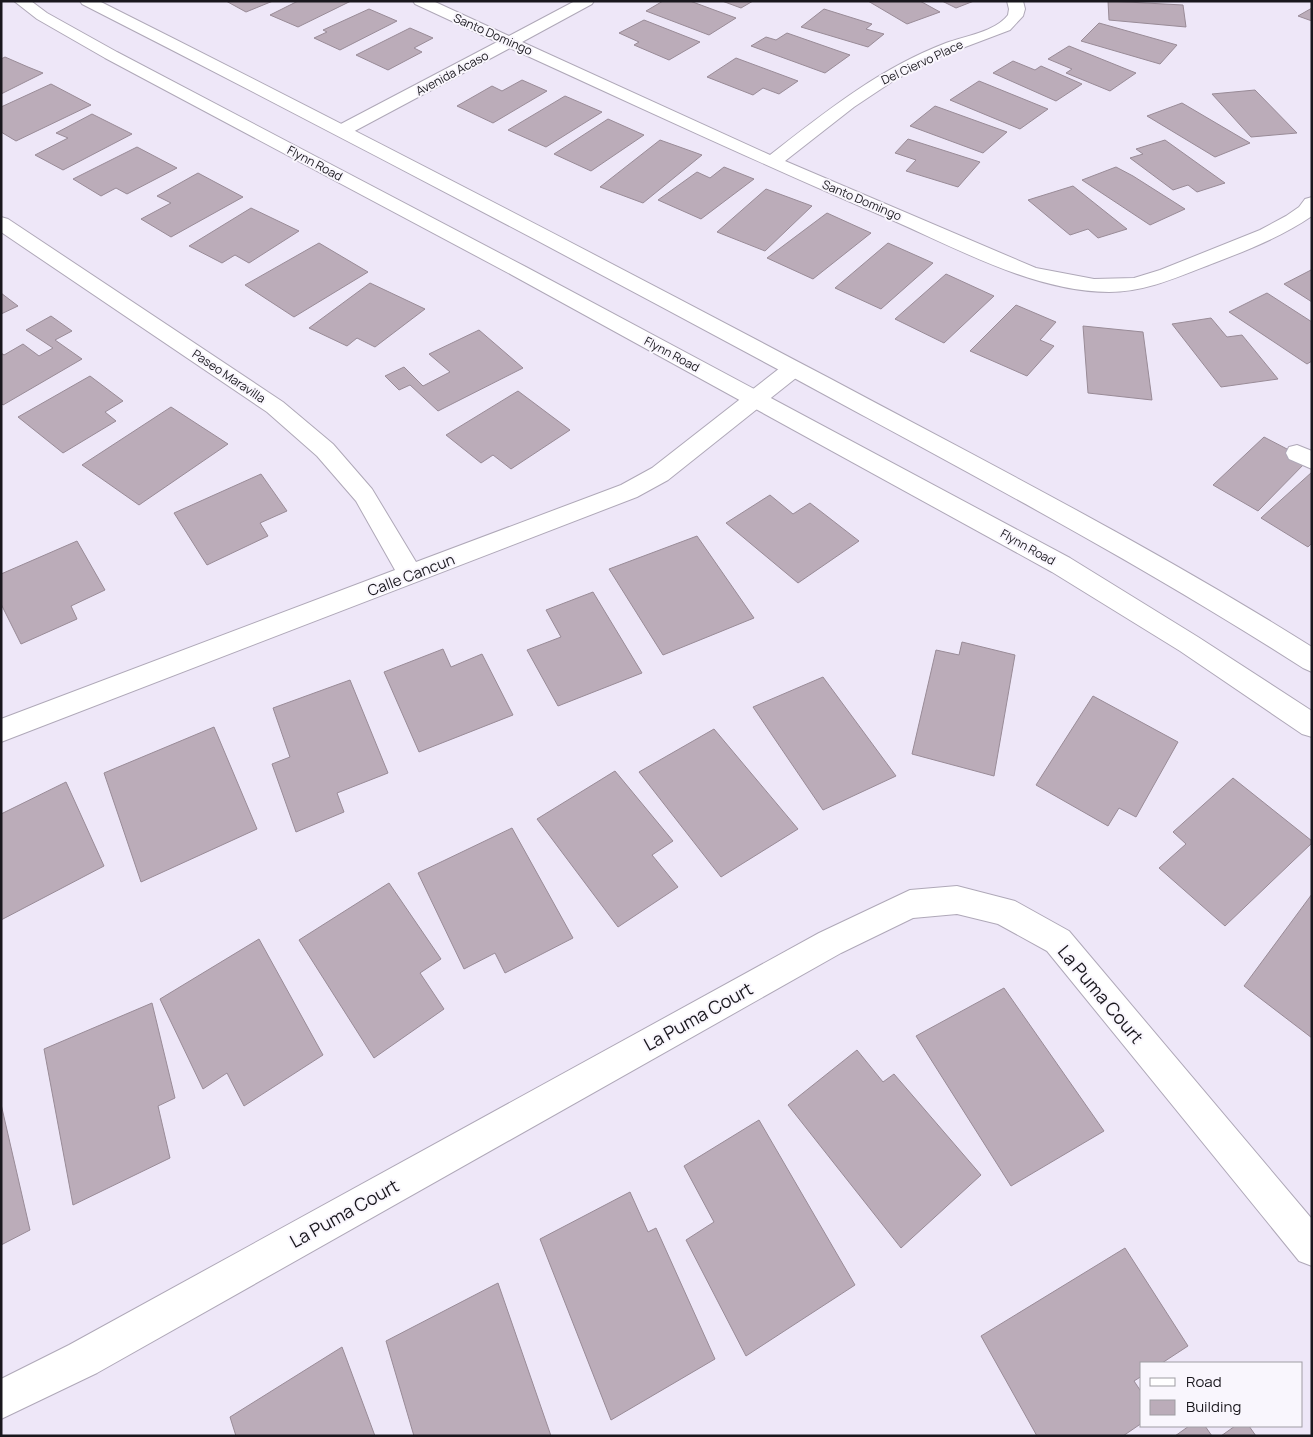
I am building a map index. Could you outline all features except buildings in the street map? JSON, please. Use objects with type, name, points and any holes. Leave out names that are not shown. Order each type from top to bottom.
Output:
[{"type":"street","name":"Flynn Road","points":[[21,1],[42,16],[110,55],[519,271],[1061,565],[1189,644],[1312,726]]},
{"type":"street","points":[[87,1],[343,130],[558,242],[1109,538],[1232,610],[1312,660]]},
{"type":"street","name":"Santo Domingo","points":[[420,1],[772,162],[1029,272],[1057,279],[1096,286],[1134,284],[1163,276],[1246,242],[1291,221],[1307,210],[1312,203]]},
{"type":"street","name":"Avenida Acaso","points":[[343,130],[587,1]]},
{"type":"street","name":"Del Ciervo Place","points":[[772,162],[877,82],[929,56],[1004,27],[1015,17],[1017,5],[1015,1]]},
{"type":"street","name":"Paseo Maravilla","points":[[1,223],[275,407],[324,450],[364,496],[411,575]]},
{"type":"street","name":"Calle Cancun","points":[[1,732],[629,491],[660,474],[793,369]]},
{"type":"street","name":"La Puma Court","points":[[1,1400],[83,1359],[830,942],[910,904],[957,900],[1004,912],[1058,941],[1312,1248]]}]
